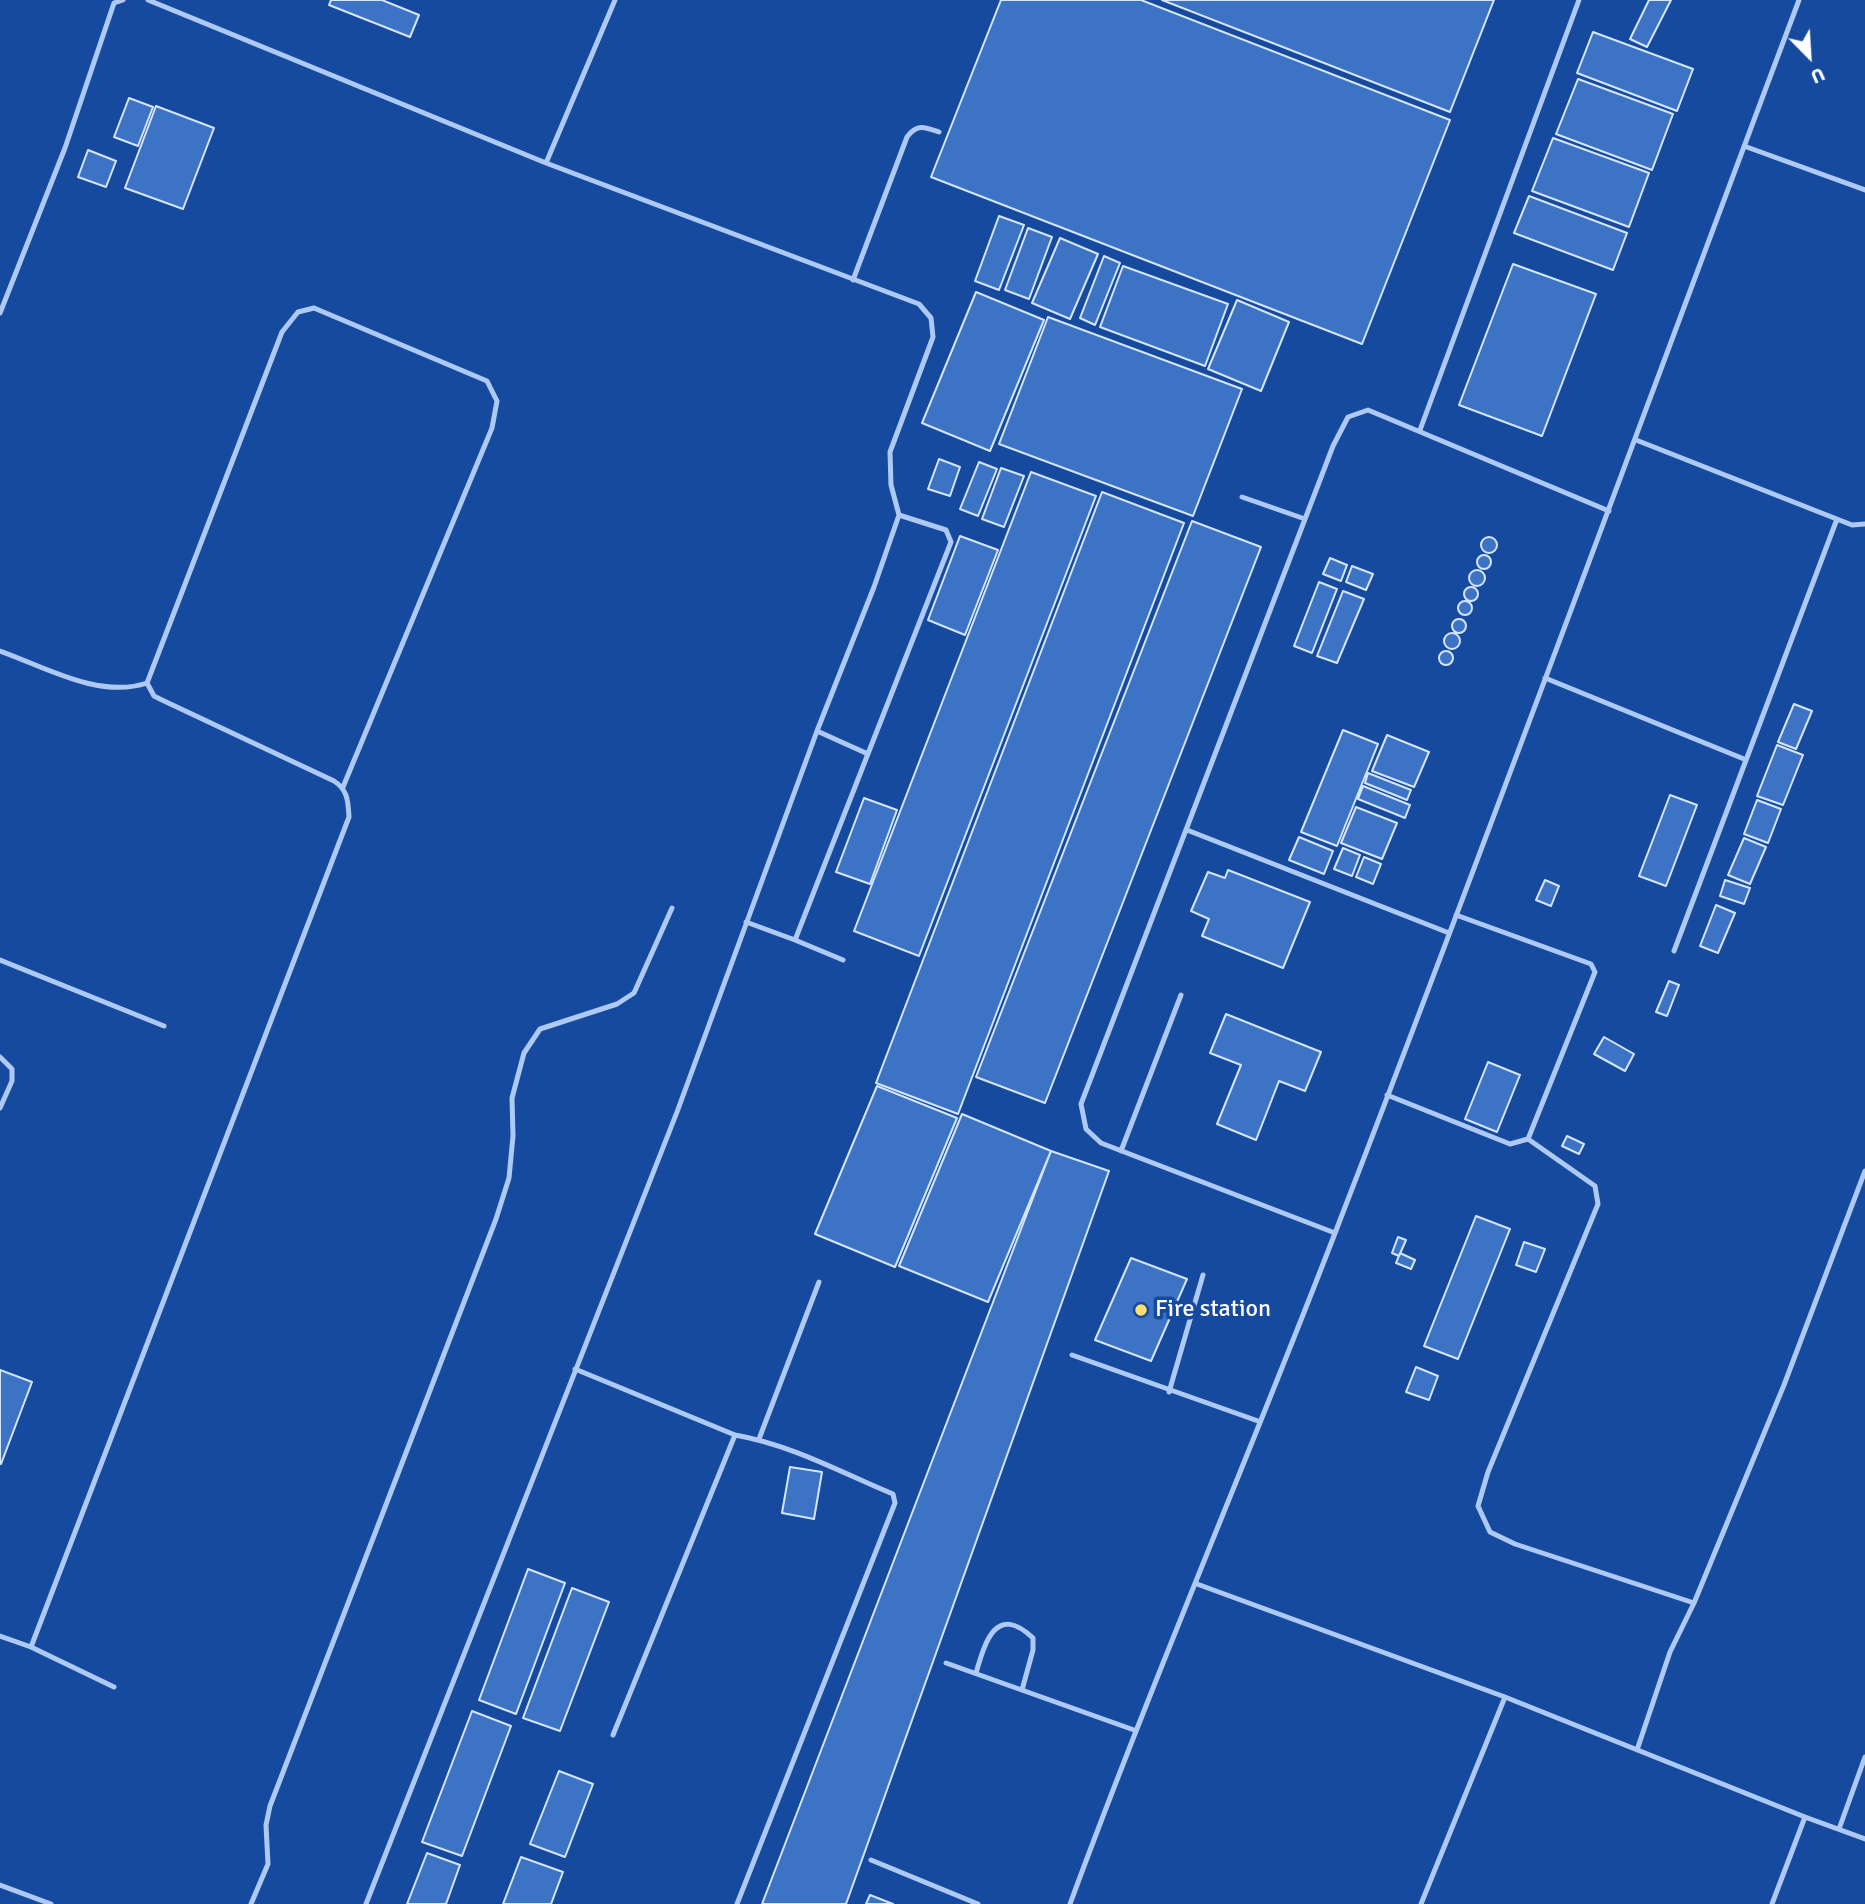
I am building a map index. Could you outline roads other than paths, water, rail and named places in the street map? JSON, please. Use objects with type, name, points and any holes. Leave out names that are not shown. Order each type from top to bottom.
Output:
[{"type":"lane","points":[[0,313],[65,148],[114,4],[122,0]]},
{"type":"lane","points":[[148,0],[546,163],[919,304],[931,317],[933,337],[890,452],[891,485],[899,515],[874,587],[817,731],[774,855],[746,922],[677,1112],[366,1904]]},
{"type":"lane","points":[[546,163],[615,0]]},
{"type":"lane","points":[[1420,430],[1579,0]]},
{"type":"lane","points":[[1070,1904],[1134,1730],[1197,1584],[1258,1421],[1335,1233],[1636,440],[1799,0]]},
{"type":"lane","points":[[853,280],[907,137],[914,128],[922,126],[939,132]]},
{"type":"lane","points":[[1744,146],[1865,190]]},
{"type":"lane","points":[[31,1647],[346,827],[348,798],[343,787],[162,701],[154,696],[147,683],[282,332],[298,312],[314,308],[487,381],[497,401],[492,428],[343,787]]},
{"type":"lane","points":[[1335,1233],[1101,1143],[1086,1129],[1081,1104],[1332,446],[1348,417],[1368,410],[1609,511]]},
{"type":"lane","points":[[1636,440],[1852,525],[1865,524]]},
{"type":"lane","points":[[1242,497],[1305,519]]},
{"type":"lane","points":[[795,940],[951,542],[946,530],[899,515]]},
{"type":"lane","points":[[1674,951],[1744,759],[1837,519]]},
{"type":"lane","points":[[0,651],[97,686],[116,689],[147,683]]},
{"type":"lane","points":[[1545,678],[1744,759]]},
{"type":"lane","points":[[817,731],[868,754]]},
{"type":"lane","points":[[1187,830],[1449,933]]},
{"type":"lane","points":[[251,1904],[268,1864],[266,1825],[270,1806],[496,1219],[509,1178],[513,1136],[512,1098],[524,1053],[540,1028],[617,1004],[634,993],[672,908]]},
{"type":"lane","points":[[1456,915],[1591,964],[1595,972],[1528,1139]]},
{"type":"lane","points":[[746,922],[843,960]]},
{"type":"lane","points":[[0,960],[164,1026]]},
{"type":"lane","points":[[1122,1151],[1181,995]]},
{"type":"lane","points":[[0,1057],[12,1069],[12,1081],[0,1108]]},
{"type":"lane","points":[[1387,1095],[1510,1144],[1528,1139]]},
{"type":"lane","points":[[1528,1139],[1595,1186],[1598,1204],[1488,1472],[1478,1506],[1490,1532],[1515,1544],[1694,1603]]},
{"type":"lane","points":[[1637,1750],[1671,1652],[1784,1385],[1865,1171]]},
{"type":"lane","points":[[1169,1392],[1203,1275]]},
{"type":"lane","points":[[759,1439],[819,1282]]},
{"type":"lane","points":[[1072,1355],[1169,1392],[1258,1421]]},
{"type":"lane","points":[[575,1369],[735,1435],[759,1439],[836,1466],[892,1494],[895,1503],[737,1904]]},
{"type":"lane","points":[[613,1735],[735,1435]]},
{"type":"lane","points":[[1197,1584],[1505,1697],[1865,1839]]},
{"type":"lane","points":[[975,1673],[986,1637],[994,1629],[1007,1625],[1023,1629],[1033,1638],[1033,1650],[1022,1690]]},
{"type":"lane","points":[[0,1636],[31,1647],[114,1687]]},
{"type":"lane","points":[[946,1663],[1134,1730]]},
{"type":"lane","points":[[1421,1904],[1505,1697]]},
{"type":"lane","points":[[1839,1829],[1865,1757]]},
{"type":"lane","points":[[1772,1904],[1805,1817]]},
{"type":"lane","points":[[871,1860],[978,1904]]},
{"type":"lane","points":[[0,1885],[51,1904]]},
{"type":"place","name":"Fire station","points":[[1141,1310]]}]
